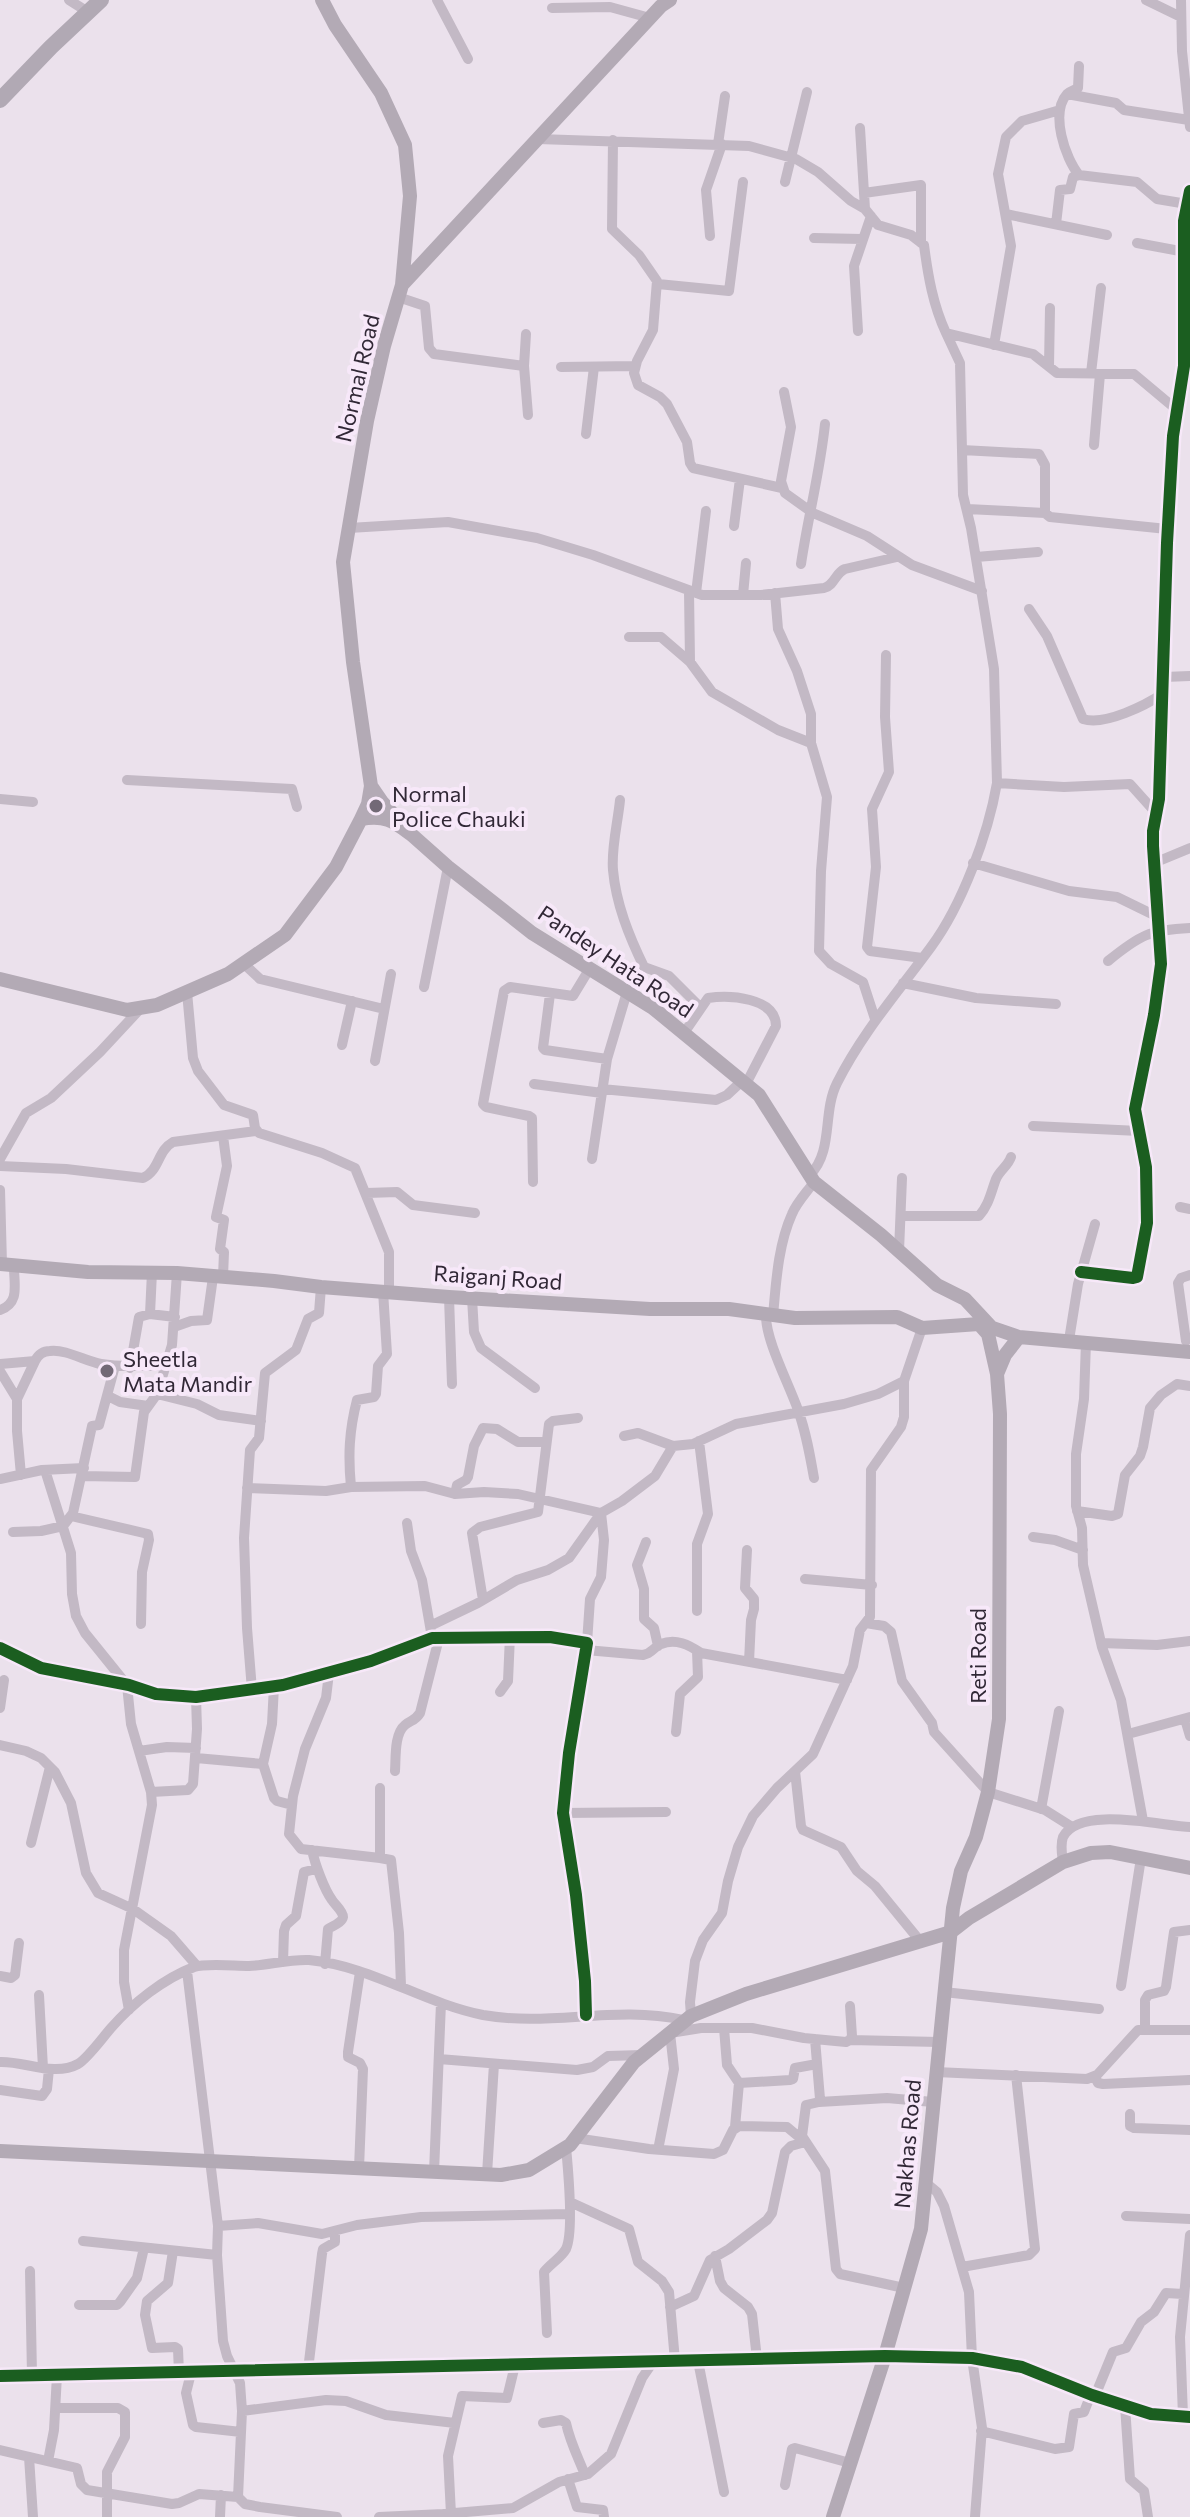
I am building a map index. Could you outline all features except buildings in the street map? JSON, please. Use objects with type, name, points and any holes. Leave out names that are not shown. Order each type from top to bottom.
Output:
[{"type":"main road","points":[[0,100],[101,0]]},
{"type":"main road","name":"Normal Road","points":[[322,0],[335,25],[381,93],[405,145],[410,196],[400,291],[367,421],[343,562],[353,662],[371,786]]},
{"type":"main road","points":[[400,291],[661,6],[670,0]]},
{"type":"main road","points":[[0,979],[127,1010],[157,1005],[228,974],[285,935],[336,867],[368,804],[371,786]]},
{"type":"main road","points":[[371,786],[412,835]]},
{"type":"main road","points":[[361,819],[376,816],[391,819],[412,835]]},
{"type":"main road","name":"Pandey Hata Road","points":[[412,835],[532,933],[653,1008],[744,1082],[759,1095],[812,1179],[937,1285],[965,1299],[990,1331]]},
{"type":"main road","name":"Raiganj Road","points":[[5,1265],[88,1272],[177,1273],[449,1297],[650,1309],[729,1309],[769,1316],[897,1317],[922,1328],[979,1324],[990,1331]]},
{"type":"main road","points":[[990,1331],[1019,1337],[1155,1348],[1189,1344]]},
{"type":"main road","name":"Reti Road","points":[[951,1932],[961,1871],[976,1837],[988,1792],[999,1719],[1000,1414],[990,1331]]},
{"type":"main road","points":[[997,1374],[1005,1355],[1019,1337]]},
{"type":"main road","points":[[0,2151],[501,2175],[529,2170],[571,2142],[634,2062],[687,2018],[746,1994],[951,1932],[1063,1862],[1091,1853],[1110,1852],[1190,1868]]},
{"type":"main road","name":"Nakhas Road","points":[[833,2517],[885,2356],[921,2229],[951,1932]]},
{"type":"main road","points":[[0,2376],[885,2356]]},
{"type":"street","points":[[69,0],[88,12]]},
{"type":"street","points":[[437,0],[468,59]]},
{"type":"street","points":[[1146,0],[1181,17]]},
{"type":"street","points":[[1181,0],[1182,51],[1190,127]]},
{"type":"street","points":[[552,8],[610,7],[650,18]]},
{"type":"street","points":[[1079,66],[1079,86],[1067,94],[1060,110],[1061,136],[1069,163],[1079,175]]},
{"type":"street","points":[[785,182],[807,92]]},
{"type":"street","points":[[1067,94],[1116,103],[1124,110],[1189,120]]},
{"type":"street","points":[[710,236],[706,190],[720,144],[725,96]]},
{"type":"street","points":[[994,345],[1010,256],[998,171],[1008,133],[1022,121],[1060,110]]},
{"type":"street","points":[[858,331],[854,270],[868,212],[860,128]]},
{"type":"street","points":[[538,139],[749,146],[790,158],[818,172],[868,212],[878,225],[911,235],[924,245],[937,314],[960,363],[963,495],[994,669],[997,783],[994,802],[963,892],[933,945],[875,1019],[831,1094],[823,1157],[788,1227],[768,1334],[800,1414],[814,1478]]},
{"type":"street","points":[[613,140],[612,229],[639,255],[658,284],[653,330],[634,373],[638,385],[667,404],[687,442],[693,468],[782,488],[809,510],[867,536],[928,573],[982,591]]},
{"type":"street","points":[[1056,224],[1060,190],[1070,189],[1073,177],[1079,175],[1142,183],[1157,199],[1188,209]]},
{"type":"street","points":[[658,284],[729,291],[743,182]]},
{"type":"street","points":[[864,193],[921,185],[921,243]]},
{"type":"street","points":[[1081,1272],[1133,1278],[1140,1272],[1147,1223],[1146,1167],[1135,1109],[1161,964],[1153,831],[1159,799],[1167,529],[1173,436],[1187,343],[1185,252],[1190,191]]},
{"type":"street","points":[[1006,214],[1107,235]]},
{"type":"street","points":[[814,238],[862,239]]},
{"type":"street","points":[[1137,243],[1185,252]]},
{"type":"street","points":[[1094,445],[1101,288]]},
{"type":"street","points":[[400,291],[425,306],[429,348],[434,354],[524,366]]},
{"type":"street","points":[[1049,366],[1050,308]]},
{"type":"street","points":[[946,333],[1033,354],[1057,373],[1134,374],[1177,410]]},
{"type":"street","points":[[526,334],[524,366],[528,415]]},
{"type":"street","points":[[561,367],[635,366]]},
{"type":"street","points":[[586,434],[594,367]]},
{"type":"street","points":[[782,488],[791,427],[784,392]]},
{"type":"street","points":[[801,564],[809,510],[820,469],[825,424]]},
{"type":"street","points":[[962,450],[1034,452],[1042,457],[1045,465],[1045,513]]},
{"type":"street","points":[[734,526],[740,479]]},
{"type":"street","points":[[967,509],[1045,513],[1050,517],[1167,529]]},
{"type":"street","points":[[690,662],[692,592],[706,511]]},
{"type":"street","points":[[349,528],[448,522],[537,538],[692,592],[743,595],[824,588],[832,584],[845,569],[897,557]]},
{"type":"street","points":[[976,557],[1038,552]]},
{"type":"street","points":[[743,595],[746,563]]},
{"type":"street","points":[[775,593],[778,629],[797,671],[811,714],[811,743],[827,797],[819,951],[831,964],[863,982],[875,1019]]},
{"type":"street","points":[[1029,609],[1047,636],[1083,719],[1093,721],[1143,707],[1164,693]]},
{"type":"street","points":[[629,637],[661,637],[690,662],[712,692],[778,730],[811,743]]},
{"type":"street","points":[[886,655],[885,717],[889,772],[872,809],[876,867],[867,947],[870,951],[922,958]]},
{"type":"street","points":[[1164,677],[1190,676]]},
{"type":"street","points":[[127,780],[292,789],[297,807]]},
{"type":"street","points":[[997,783],[1064,787],[1130,784],[1156,813]]},
{"type":"street","points":[[0,799],[33,802]]},
{"type":"street","points":[[620,800],[612,868],[621,911],[633,943],[644,967],[669,976],[700,1007]]},
{"type":"street","points":[[1154,863],[1190,848]]},
{"type":"street","points":[[973,863],[1069,891],[1117,897],[1156,916]]},
{"type":"street","points":[[424,987],[448,867]]},
{"type":"street","points":[[1108,961],[1136,939],[1159,930],[1190,928]]},
{"type":"street","points":[[243,963],[260,979],[384,1009]]},
{"type":"street","points":[[533,1182],[532,1118],[486,1107],[483,1102],[504,991],[510,987],[573,996],[590,968]]},
{"type":"street","points":[[375,1061],[391,974]]},
{"type":"street","points":[[903,983],[961,996],[1056,1004]]},
{"type":"street","points":[[187,992],[193,1058],[198,1071],[224,1105],[253,1115],[256,1131]]},
{"type":"street","points":[[592,1159],[607,1059],[627,992]]},
{"type":"street","points":[[550,994],[543,1048],[607,1059]]},
{"type":"street","points":[[534,1084],[716,1100],[744,1082],[776,1026],[775,1018],[762,1004],[712,997],[700,1007],[684,1033]]},
{"type":"street","points":[[342,1045],[352,1001]]},
{"type":"street","points":[[0,1159],[26,1113],[51,1098],[141,1008]]},
{"type":"street","points":[[1033,1126],[1139,1131]]},
{"type":"street","points":[[0,1166],[66,1169],[143,1178],[155,1170],[169,1144],[256,1131],[322,1153],[355,1168],[389,1252],[387,1354],[378,1366],[376,1394],[357,1400],[354,1411],[347,1452],[351,1487]]},
{"type":"street","points":[[130,1368],[139,1317],[150,1314],[174,1322],[207,1320],[224,1252],[220,1249],[224,1220],[216,1217],[227,1166],[223,1136]]},
{"type":"street","points":[[901,1216],[979,1216],[991,1197],[998,1175],[1011,1157]]},
{"type":"street","points":[[899,1251],[902,1178]]},
{"type":"street","points":[[0,1190],[5,1265],[14,1300],[9,1307],[0,1310]]},
{"type":"street","points":[[367,1193],[397,1192],[413,1205],[475,1213]]},
{"type":"street","points":[[1069,1340],[1081,1272],[1095,1224]]},
{"type":"street","points":[[150,1314],[152,1272]]},
{"type":"street","points":[[0,1479],[45,1470],[135,1477],[144,1412],[157,1394],[172,1345],[177,1273]]},
{"type":"street","points":[[1189,1344],[1178,1283],[1181,1278],[1190,1275]]},
{"type":"street","points":[[252,1690],[244,1538],[250,1450],[259,1438],[265,1373],[296,1350],[308,1319],[319,1313],[321,1287]]},
{"type":"street","points":[[449,1297],[452,1384]]},
{"type":"street","points":[[472,1298],[474,1332],[481,1348],[535,1388]]},
{"type":"street","points":[[0,2062],[46,2068],[78,2063],[154,1989],[192,1968],[309,1960],[360,1972],[441,2003],[482,2014],[543,2019],[656,2014],[687,2018],[695,1961],[703,1940],[722,1913],[738,1847],[753,1816],[813,1754],[853,1666],[860,1630],[870,1617],[871,1470],[901,1427],[904,1381],[922,1328]]},
{"type":"street","points":[[1086,1342],[1084,1399],[1076,1454],[1077,1511],[1082,1528],[1083,1565],[1101,1643],[1121,1700],[1143,1821]]},
{"type":"street","points":[[21,1475],[17,1399],[39,1355],[51,1351],[130,1368],[136,1365],[165,1366]]},
{"type":"street","points":[[0,1364],[35,1361]]},
{"type":"street","points":[[13,1532],[63,1526],[71,1516],[92,1426],[99,1425],[115,1366]]},
{"type":"street","points":[[0,1371],[17,1399]]},
{"type":"street","points":[[624,1436],[638,1433],[673,1446],[693,1444],[736,1424],[800,1414],[878,1394],[904,1381]]},
{"type":"street","points":[[1077,1511],[1112,1516],[1118,1514],[1125,1475],[1140,1456],[1150,1408],[1161,1395],[1177,1384],[1190,1386]]},
{"type":"street","points":[[157,1394],[197,1404],[219,1415],[261,1421]]},
{"type":"street","points":[[108,1396],[120,1402],[148,1406]]},
{"type":"street","points":[[483,1600],[472,1533],[480,1527],[535,1515],[540,1510],[548,1428],[553,1421],[578,1418]]},
{"type":"street","points":[[455,1494],[457,1485],[468,1477],[474,1446],[483,1428],[497,1429],[518,1442],[546,1442]]},
{"type":"street","points":[[697,1611],[697,1544],[708,1514],[699,1441]]},
{"type":"street","points":[[430,1626],[517,1580],[548,1570],[569,1558],[601,1513],[655,1476],[673,1446]]},
{"type":"street","points":[[45,1470],[71,1553],[76,1616],[85,1633],[127,1685],[131,1724],[151,1792],[152,1805],[124,1950],[124,1982],[129,2010]]},
{"type":"street","points":[[247,1488],[326,1491],[351,1487],[425,1486],[455,1494],[496,1493],[539,1499],[601,1513]]},
{"type":"street","points":[[586,2015],[576,1895],[563,1813],[590,1599],[601,1581],[604,1540],[601,1513]]},
{"type":"street","points":[[71,1516],[148,1534],[142,1572],[141,1624]]},
{"type":"street","points":[[395,1771],[399,1733],[420,1713],[435,1638],[422,1580],[411,1551],[407,1523]]},
{"type":"street","points":[[1033,1537],[1055,1540],[1083,1550]]},
{"type":"street","points":[[646,1542],[637,1565],[644,1589],[644,1619],[654,1628],[658,1646]]},
{"type":"street","points":[[747,1550],[745,1588],[754,1599],[749,1662]]},
{"type":"street","points":[[805,1579],[872,1585]]},
{"type":"street","points":[[866,1623],[884,1626],[891,1632],[905,1685],[932,1723],[934,1732],[988,1792],[1041,1809],[1072,1827]]},
{"type":"street","points":[[500,1692],[508,1681],[510,1636]]},
{"type":"street","points":[[0,1648],[41,1668],[156,1694],[196,1697],[252,1690],[329,1673],[435,1638],[510,1636],[550,1637],[643,1655],[651,1654],[658,1646],[682,1643],[697,1651],[847,1680]]},
{"type":"street","points":[[1101,1643],[1157,1645],[1190,1641]]},
{"type":"street","points":[[676,1732],[680,1694],[698,1677],[697,1651]]},
{"type":"street","points":[[329,1673],[326,1698],[305,1749],[292,1805],[289,1834],[301,1849],[391,1860],[401,1986]]},
{"type":"street","points":[[0,1708],[4,1680]]},
{"type":"street","points":[[274,1686],[272,1724],[263,1764],[274,1798],[292,1805]]},
{"type":"street","points":[[151,1792],[190,1788],[193,1784],[196,1697]]},
{"type":"street","points":[[1041,1809],[1059,1711]]},
{"type":"street","points":[[1128,1734],[1188,1718],[1190,1736]]},
{"type":"street","points":[[0,1745],[41,1758],[55,1772],[71,1803],[86,1873],[98,1893],[133,1909],[171,1936],[192,1968],[218,2226],[223,2341],[240,2383],[242,2411],[238,2497]]},
{"type":"street","points":[[139,1751],[167,1747],[263,1764]]},
{"type":"street","points":[[31,1843],[50,1767]]},
{"type":"street","points":[[795,1771],[801,1826],[808,1833],[841,1847],[857,1871],[875,1886],[920,1941]]},
{"type":"street","points":[[380,1788],[380,1858]]},
{"type":"street","points":[[563,1813],[666,1812]]},
{"type":"street","points":[[1063,1862],[1061,1845],[1072,1827],[1119,1819],[1190,1827]]},
{"type":"street","points":[[312,1850],[316,1869],[323,1876],[330,1897],[343,1918],[328,1929],[325,1964]]},
{"type":"street","points":[[1121,1986],[1141,1858]]},
{"type":"street","points":[[283,1962],[284,1931],[296,1916],[304,1872],[316,1869]]},
{"type":"street","points":[[1145,2028],[1145,2000],[1148,1995],[1164,1991],[1166,1987],[1174,1932],[1190,1930]]},
{"type":"street","points":[[0,1976],[11,1978],[15,1975],[19,1943]]},
{"type":"street","points":[[359,2168],[363,2069],[360,2063],[348,2057],[348,2052],[360,1972]]},
{"type":"street","points":[[944,1992],[1099,2009]]},
{"type":"street","points":[[0,2090],[42,2096],[47,2089],[39,1995]]},
{"type":"street","points":[[434,2172],[441,2003]]},
{"type":"street","points":[[850,2006],[850,2040]]},
{"type":"street","points":[[547,2333],[543,2277],[548,2267],[566,2250],[571,2142],[658,2150],[723,2150],[735,2127],[739,2083],[727,2065],[724,2028]]},
{"type":"street","points":[[658,2150],[674,2069],[670,2033],[752,2028],[815,2039],[939,2042]]},
{"type":"street","points":[[936,2072],[1087,2079],[1095,2077],[1132,2034],[1145,2028],[1190,2030]]},
{"type":"street","points":[[815,2039],[819,2102]]},
{"type":"street","points":[[439,2059],[577,2070],[593,2067],[608,2056],[644,2054]]},
{"type":"street","points":[[487,2174],[494,2064]]},
{"type":"street","points":[[739,2083],[790,2080],[795,2068],[817,2064]]},
{"type":"street","points":[[962,2267],[1029,2255],[1035,2249],[1016,2075]]},
{"type":"street","points":[[1095,2077],[1098,2083],[1103,2084],[1190,2080]]},
{"type":"street","points":[[904,2288],[837,2272],[825,2171],[802,2136],[805,2108],[809,2103],[887,2098],[933,2102]]},
{"type":"street","points":[[1130,2114],[1130,2126],[1134,2128],[1190,2130]]},
{"type":"street","points":[[735,2127],[787,2127],[805,2142]]},
{"type":"street","points":[[670,2307],[694,2296],[710,2260],[767,2220],[774,2206],[785,2152],[791,2146],[805,2142]]},
{"type":"street","points":[[925,2182],[941,2198],[969,2292],[972,2358],[981,2431],[975,2517]]},
{"type":"street","points":[[570,2202],[629,2229],[638,2262],[666,2285],[675,2361]]},
{"type":"street","points":[[218,2226],[258,2223],[322,2234],[357,2225],[421,2217],[569,2214]]},
{"type":"street","points":[[1126,2216],[1190,2219]]},
{"type":"street","points":[[308,2370],[322,2254],[323,2249],[335,2242],[335,2231]]},
{"type":"street","points":[[885,2356],[972,2358],[1022,2367],[1151,2414],[1186,2416],[1180,2337],[1190,2235]]},
{"type":"street","points":[[83,2241],[217,2255]]},
{"type":"street","points":[[79,2305],[117,2305],[137,2278],[144,2248]]},
{"type":"street","points":[[173,2251],[168,2283],[147,2301],[145,2315],[152,2348],[178,2349],[193,2425],[241,2432]]},
{"type":"street","points":[[715,2256],[724,2288],[748,2307],[752,2314],[757,2359]]},
{"type":"street","points":[[30,2271],[32,2375]]},
{"type":"street","points":[[981,2431],[1055,2449],[1069,2447],[1074,2414],[1084,2412],[1113,2352],[1126,2348],[1141,2322],[1154,2312],[1166,2293],[1186,2289]]},
{"type":"street","points":[[698,2361],[724,2492]]},
{"type":"street","points":[[505,2517],[513,2508],[559,2482],[585,2475],[611,2454],[642,2378],[653,2362]]},
{"type":"street","points":[[451,2514],[448,2456],[462,2396],[507,2398],[515,2365]]},
{"type":"street","points":[[48,2461],[54,2430],[57,2375]]},
{"type":"street","points":[[242,2411],[326,2400],[346,2401],[386,2415],[455,2423]]},
{"type":"street","points":[[1125,2406],[1130,2479],[1144,2491],[1148,2517]]},
{"type":"street","points":[[56,2408],[118,2408],[125,2412],[125,2437],[108,2466],[107,2517]]},
{"type":"street","points":[[543,2423],[561,2420],[566,2423],[571,2445],[585,2475]]},
{"type":"street","points":[[785,2485],[792,2449],[850,2463]]},
{"type":"street","points":[[0,2450],[77,2468],[83,2487],[106,2493],[179,2503],[199,2494],[221,2495],[238,2497],[245,2504],[260,2507],[337,2517]]},
{"type":"street","points":[[29,2457],[33,2517]]},
{"type":"street","points":[[568,2479],[577,2507],[603,2510],[604,2517]]},
{"type":"street","points":[[220,2517],[221,2495]]},
{"type":"street","points":[[179,2503],[179,2517]]},
{"type":"street","points":[[379,2517],[513,2508]]},
{"type":"cycle path","points":[[1081,1272],[1137,1277],[1147,1223],[1146,1167],[1135,1109],[1161,964],[1153,831],[1159,799],[1173,436],[1184,366],[1184,221],[1190,191]]},
{"type":"cycle path","points":[[0,1648],[41,1668],[129,1685],[156,1694],[196,1697],[283,1685],[371,1661],[432,1638],[550,1637],[587,1643],[569,1753],[563,1813],[576,1895],[586,2015]]},
{"type":"cycle path","points":[[0,2376],[885,2356],[972,2358],[1022,2367],[1151,2414],[1190,2417]]},
{"type":"place","name":"Normal Police Chauki","points":[[376,806]]},
{"type":"place","name":"Sheetla Mata Mandir","points":[[107,1371]]}]
